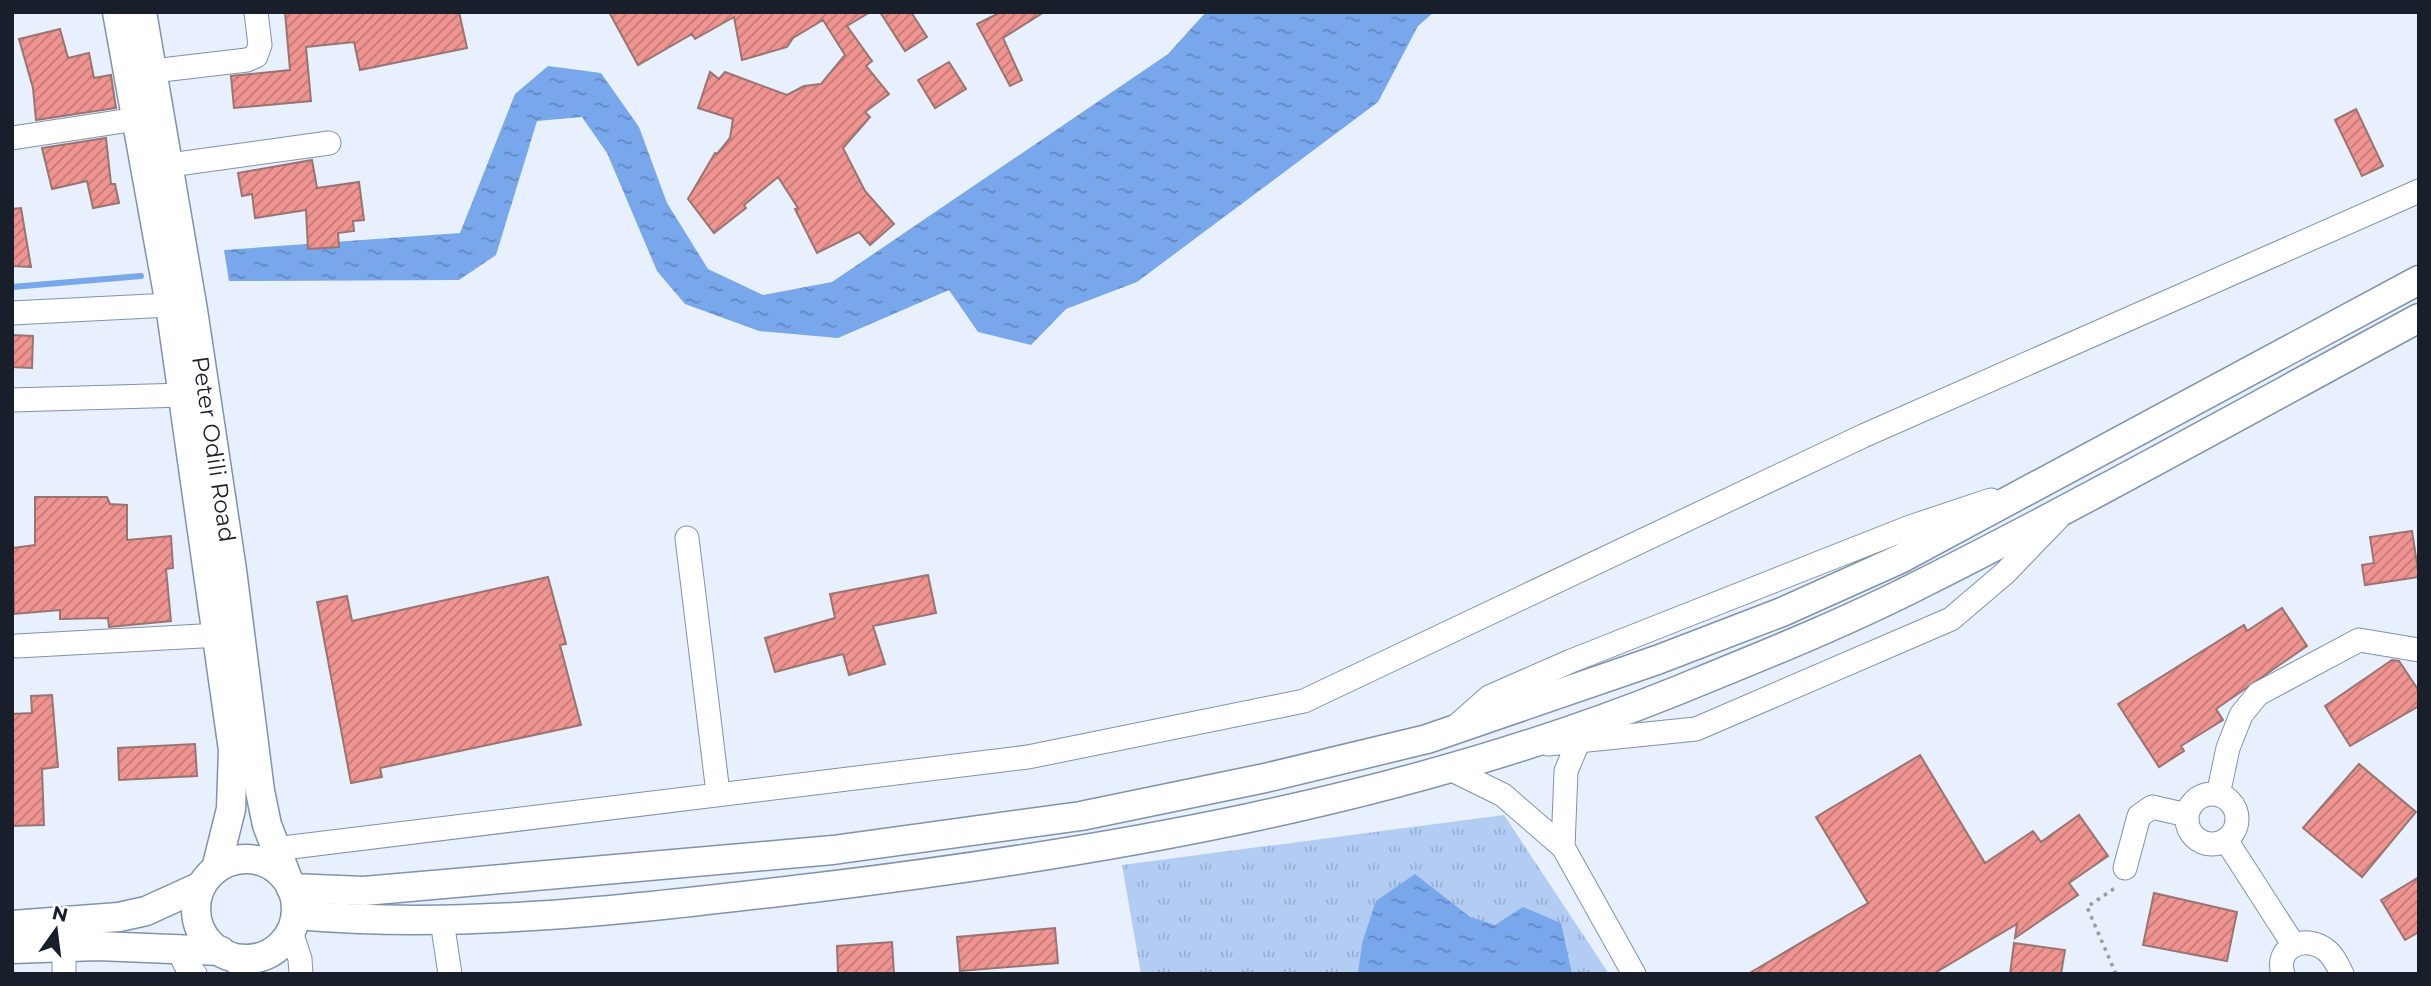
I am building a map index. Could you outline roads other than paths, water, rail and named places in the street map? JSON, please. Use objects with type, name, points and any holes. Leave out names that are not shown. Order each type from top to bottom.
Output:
[{"type":"main road","name":"Peter Odili Road","points":[[117,12],[170,305],[219,635],[233,750],[234,784],[227,832],[209,877]]},
{"type":"main road","name":"Peter Odili Road","points":[[142,12],[170,165],[232,570],[260,791],[275,849],[290,885]]},
{"type":"main road","points":[[290,885],[364,891],[833,850],[1081,816],[1265,778],[1451,731],[1657,660],[1782,612],[1900,559],[2419,280]]},
{"type":"main road","points":[[293,924],[442,921],[618,911],[883,879],[1070,852],[1313,804],[1448,768],[1520,744],[1583,733],[1918,586],[2419,318]]},
{"type":"main road","points":[[12,925],[119,917],[146,911],[209,877],[232,861],[249,859],[266,863],[290,885],[295,898],[293,924],[280,946],[264,955],[247,959],[233,960],[178,949],[64,960],[12,949]]},
{"type":"main road","points":[[209,877],[196,903],[197,920],[205,936],[233,960]]},
{"type":"street","points":[[153,71],[247,60],[257,56],[260,45],[256,12]]},
{"type":"street","points":[[12,138],[137,120]]},
{"type":"street","points":[[170,165],[328,143]]},
{"type":"street","points":[[275,849],[1028,757],[1304,701],[1863,436],[2419,191]]},
{"type":"street","points":[[12,313],[170,305]]},
{"type":"street","points":[[12,400],[184,395]]},
{"type":"street","points":[[1563,847],[1566,772],[1583,733],[1696,729],[1951,619],[2005,573],[2071,505]]},
{"type":"street","points":[[687,538],[718,793]]},
{"type":"street","points":[[17,646],[219,635]]},
{"type":"street","points":[[2218,795],[2228,748],[2241,715],[2258,694],[2359,640],[2419,650]]},
{"type":"street","points":[[1448,768],[1503,794],[1563,847],[1634,974]]},
{"type":"street","points":[[2218,795],[2230,801],[2237,815],[2234,831],[2226,840],[2214,844],[2198,840],[2188,827],[2187,816],[2198,798],[2218,795]]},
{"type":"street","points":[[2125,867],[2139,816],[2152,807],[2187,816]]},
{"type":"street","points":[[2226,840],[2293,944]]},
{"type":"street","points":[[442,921],[450,974]]},
{"type":"street","points":[[293,924],[301,974]]},
{"type":"street","points":[[2283,974],[2283,957],[2293,944],[2306,941],[2328,951],[2342,974]]},
{"type":"street","points":[[178,949],[185,964],[195,974]]},
{"type":"water","points":[[1206,12],[1434,12],[1418,26],[1378,102],[1137,282],[1066,309],[1031,345],[978,332],[949,290],[838,338],[759,331],[685,304],[657,271],[607,153],[582,117],[537,121],[496,255],[459,280],[229,281],[224,250],[460,233],[515,94],[548,66],[601,73],[639,127],[667,203],[708,269],[763,295],[832,282],[1168,54]]},
{"type":"water","points":[[1415,874],[1470,917],[1495,925],[1523,907],[1561,923],[1572,974],[1358,974],[1362,943],[1376,901]]},
{"type":"waterway","points":[[12,287],[141,276]]}]
